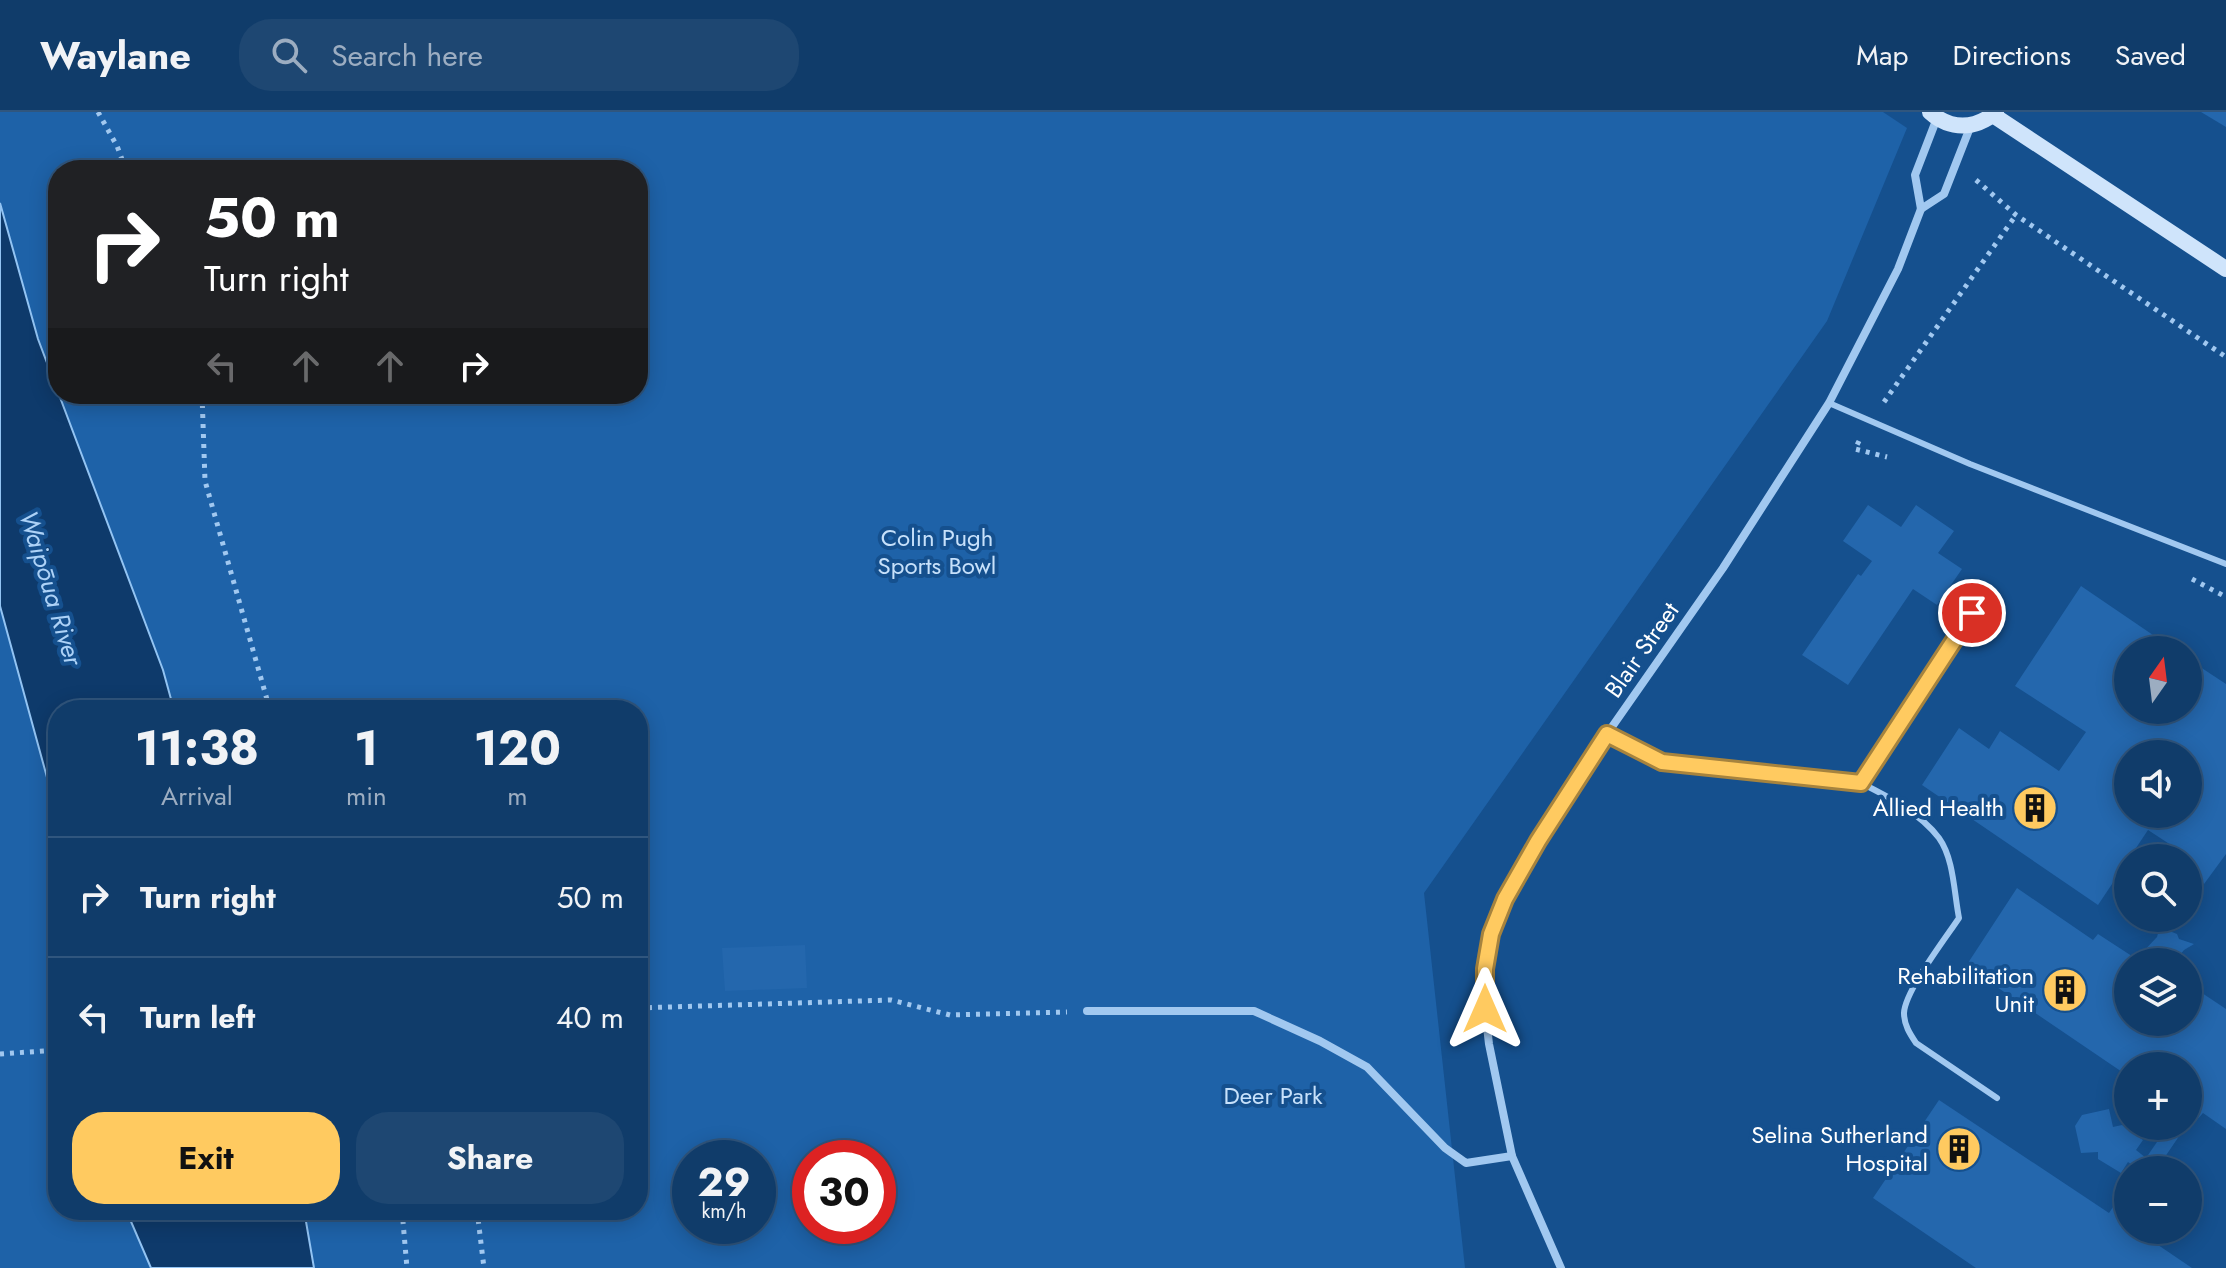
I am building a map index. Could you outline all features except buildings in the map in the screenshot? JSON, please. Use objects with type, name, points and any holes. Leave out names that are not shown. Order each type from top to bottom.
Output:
[{"type":"main road","points":[[1933,115],[1947,123],[1971,125],[1994,114],[2226,269]]},
{"type":"street","name":"Blair Street","points":[[1561,1268],[1512,1156],[1485,1009],[1485,969],[1491,934],[1505,899],[1538,841],[1607,734],[1723,568],[1829,403],[1886,294],[1921,209],[1915,175],[1933,115]]},
{"type":"street","name":"Blair Street","points":[[1921,209],[1944,194],[1971,125]]},
{"type":"street","points":[[1087,1011],[1254,1011],[1320,1041],[1367,1067],[1445,1148],[1466,1163],[1512,1156]]},
{"type":"lane","points":[[1829,403],[1970,464],[2226,564]]},
{"type":"lane","points":[[1861,783],[1987,589]]},
{"type":"lane","points":[[1607,734],[1662,762],[1861,783],[1888,796],[1917,816],[1940,839],[1948,860],[1959,918],[1909,995],[1904,1013],[1907,1030],[1916,1043],[1997,1098]]},
{"type":"path","points":[[98,112],[122,160]]},
{"type":"path","points":[[1974,178],[2016,215],[2226,357]]},
{"type":"path","points":[[1871,422],[2016,215]]},
{"type":"path","points":[[202,404],[205,481],[267,700]]},
{"type":"path","points":[[648,1007],[891,1000],[950,1015],[1087,1011]]},
{"type":"path","points":[[0,1054],[48,1051]]},
{"type":"path","points":[[403,1220],[407,1268]]},
{"type":"path","points":[[478,1220],[484,1268]]},
{"type":"green space","points":[[0,112],[1883,112],[1907,128],[1827,321],[1424,893],[1465,1268],[314,1268],[306,1220],[648,1220],[648,700],[171,700],[163,670],[63,404],[648,404],[648,160],[48,160],[48,366],[0,203]]},
{"type":"green space","points":[[0,606],[48,781],[48,1220],[130,1220],[151,1268],[0,1268]]},
{"type":"water","name":"Waipōua River","points":[[0,203],[48,365],[48,404],[63,404],[163,670],[171,700],[48,700],[48,781],[0,606]]},
{"type":"water","points":[[130,1220],[306,1220],[314,1268],[151,1268]]},
{"type":"place","name":"Allied Health","points":[[2035,808]]},
{"type":"place","name":"Rehabilitation Unit","points":[[2065,990]]},
{"type":"place","name":"Selina Sutherland Hospital","points":[[1959,1149]]},
{"type":"route","points":[[1485,1009],[1485,969],[1491,934],[1505,899],[1538,841],[1607,734],[1662,762],[1861,783],[1972,613]]},
{"type":"park label","name":"Colin Pugh Sports Bowl","points":[[937,552]]},
{"type":"park label","name":"Deer Park","points":[[1273,1096]]}]
